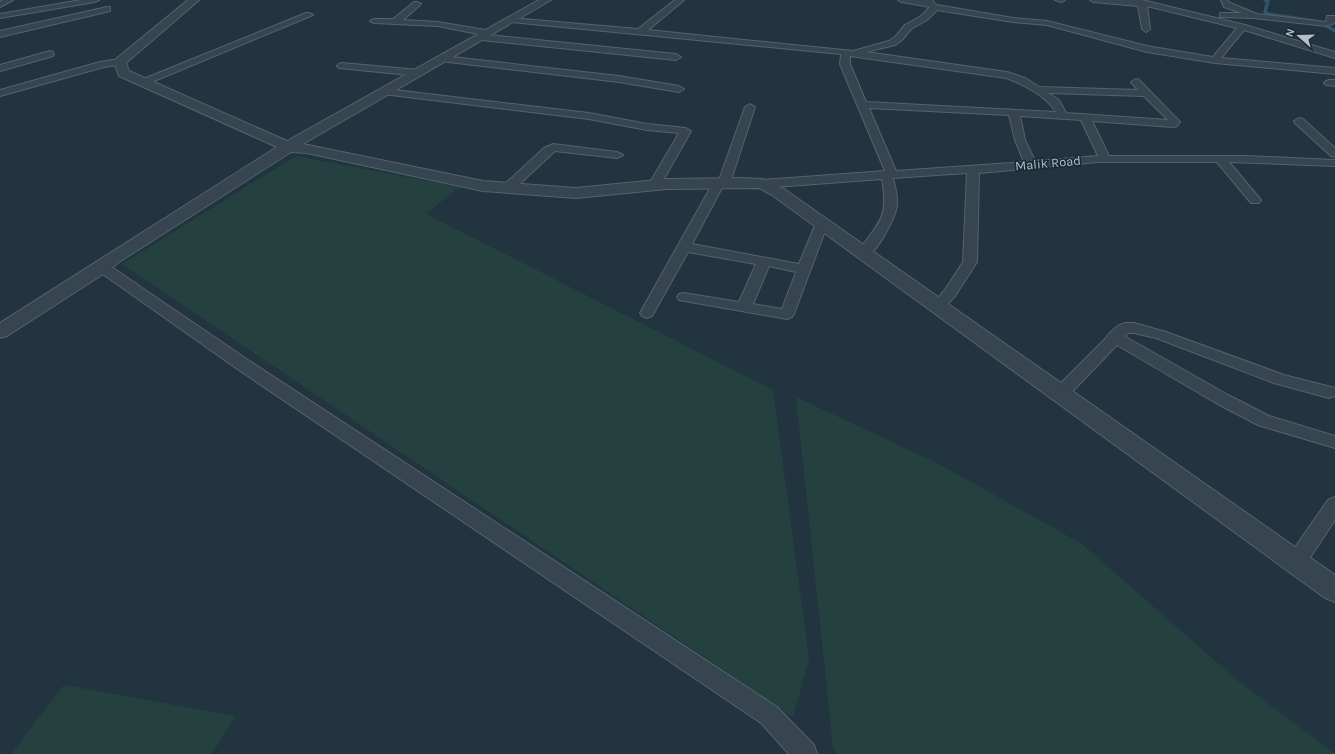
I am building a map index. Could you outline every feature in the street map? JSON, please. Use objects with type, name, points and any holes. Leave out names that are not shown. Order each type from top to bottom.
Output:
[{"type":"street","points":[[0,4],[9,0]]},
{"type":"street","points":[[0,16],[95,0]]},
{"type":"street","points":[[0,93],[103,64],[120,62],[194,0]]},
{"type":"street","points":[[0,332],[288,147],[546,0]]},
{"type":"street","points":[[639,33],[680,0]]},
{"type":"street","points":[[902,0],[931,4],[1013,20],[1048,23],[1147,49],[1215,60],[1335,70]]},
{"type":"street","points":[[1094,0],[1146,4]]},
{"type":"street","points":[[1133,0],[1242,27],[1335,55]]},
{"type":"street","points":[[1224,1],[1227,5],[1254,15],[1253,16]]},
{"type":"street","points":[[395,22],[417,4]]},
{"type":"street","points":[[846,54],[892,43],[899,38],[908,27],[924,18],[931,4]]},
{"type":"street","points":[[1146,4],[1146,29]]},
{"type":"street","points":[[0,34],[107,8]]},
{"type":"street","points":[[1190,14],[1253,16],[1323,24],[1332,23],[1330,18],[1335,18]]},
{"type":"street","points":[[144,82],[309,15]]},
{"type":"street","points":[[511,20],[829,50],[846,54],[1007,75],[1022,80],[1055,102],[1063,116]]},
{"type":"street","points":[[374,21],[438,24],[485,35],[676,57]]},
{"type":"street","points":[[1215,60],[1242,27]]},
{"type":"street","points":[[0,68],[50,54]]},
{"type":"street","points":[[846,54],[845,64],[863,105],[889,174],[891,205],[873,244],[864,253]]},
{"type":"street","points":[[443,59],[619,79],[679,89]]},
{"type":"street","points":[[120,62],[123,73],[288,147],[307,149],[483,186],[576,193],[654,186],[721,183],[762,184],[778,192],[822,223],[1335,590]]},
{"type":"street","points":[[342,66],[420,73]]},
{"type":"street","points":[[863,105],[1014,112],[1173,124],[1174,122],[1136,82]]},
{"type":"street","points":[[1038,90],[1146,93]]},
{"type":"street","points":[[386,92],[588,116],[647,127],[686,131],[654,186]]},
{"type":"street","points":[[647,313],[721,183],[750,107]]},
{"type":"street","points":[[1014,112],[1020,140],[1031,165]]},
{"type":"street","points":[[1085,118],[1105,159]]},
{"type":"street","points":[[1299,121],[1335,154]]},
{"type":"street","points":[[508,188],[552,147],[617,155]]},
{"type":"street","name":"Malik Road","points":[[762,184],[889,174],[973,170],[1105,159],[1292,160],[1335,163]]},
{"type":"street","points":[[1221,160],[1255,200]]},
{"type":"street","points":[[938,306],[950,293],[970,262],[973,170]]},
{"type":"street","points":[[684,297],[788,314],[822,223]]},
{"type":"street","points":[[684,247],[804,269]]},
{"type":"street","points":[[744,307],[764,262]]},
{"type":"street","points":[[102,267],[242,364],[768,715],[805,754]]},
{"type":"street","points":[[1060,394],[1111,342],[1114,336],[1125,328],[1161,334],[1280,378],[1330,392]]},
{"type":"street","points":[[1114,336],[1222,399],[1264,421],[1334,442]]},
{"type":"street","points":[[1296,562],[1335,505]]},
{"type":"green space","points":[[296,156],[459,187],[426,214],[773,390],[809,659],[793,717],[122,264]]},
{"type":"green space","points":[[796,397],[939,464],[1082,544],[1237,680],[1335,754],[838,754],[833,747]]},
{"type":"green space","points":[[64,685],[235,716],[212,754],[11,754]]},
{"type":"waterway","points":[[1265,0],[1268,1],[1265,12],[1268,14],[1320,22],[1335,31]]}]
